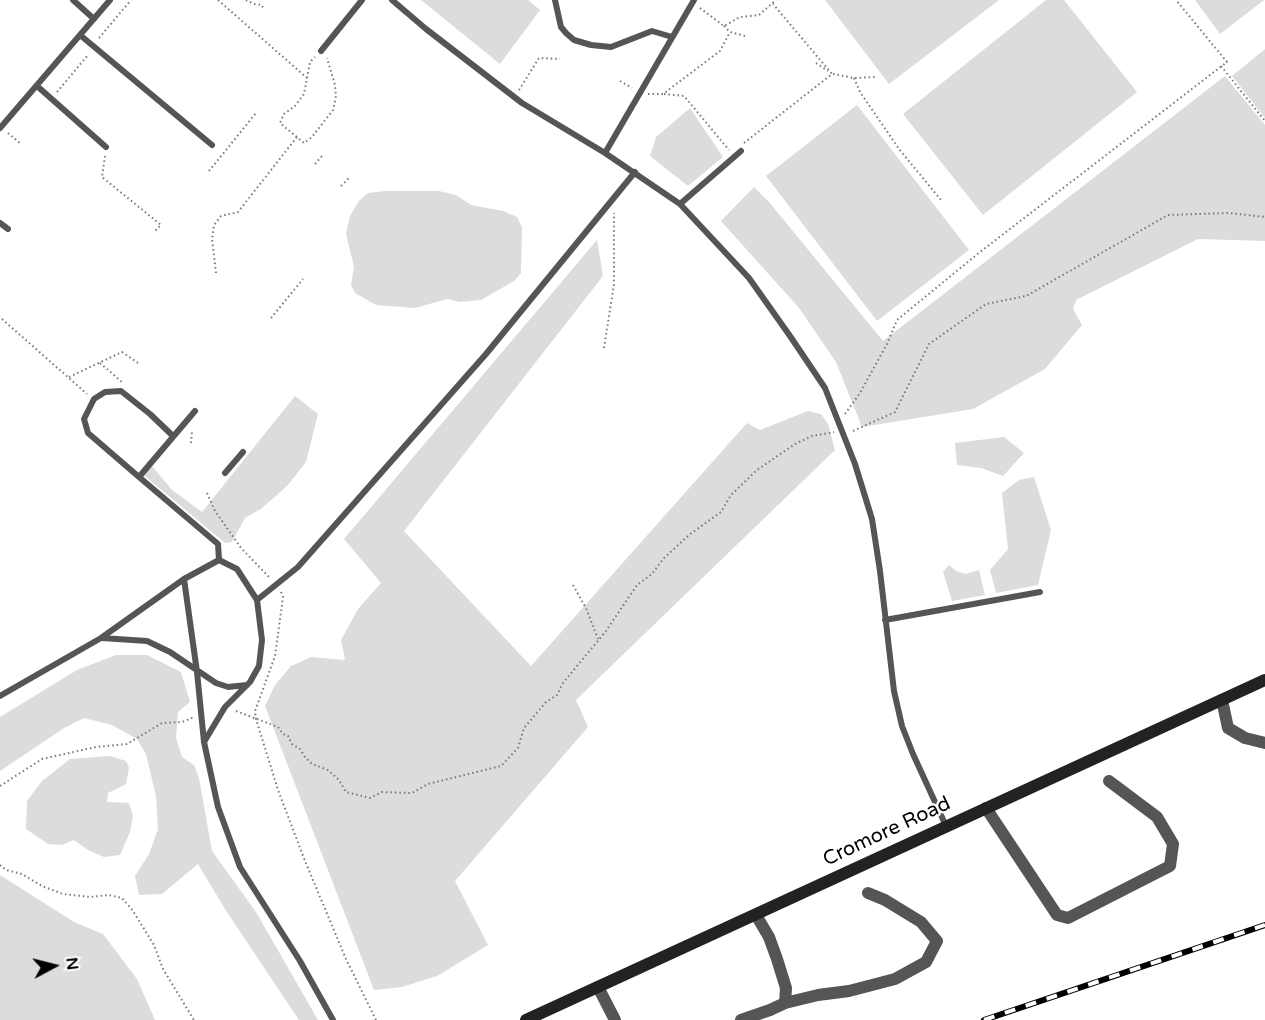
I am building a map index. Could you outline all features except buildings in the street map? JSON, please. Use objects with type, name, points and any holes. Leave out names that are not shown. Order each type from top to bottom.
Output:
[{"type":"main road","name":"Cromore Road","points":[[526,1020],[1265,680]]},
{"type":"street","points":[[1222,700],[1228,728],[1245,738],[1265,743]]},
{"type":"street","points":[[986,808],[1057,915],[1068,918],[1170,866],[1173,843],[1156,817],[1109,781]]},
{"type":"street","points":[[741,1020],[785,1003],[849,991],[895,979],[926,962],[937,941],[921,922],[885,900],[868,894]]},
{"type":"street","points":[[756,915],[769,937],[777,958],[786,988],[785,1003]]},
{"type":"street","points":[[598,987],[615,1020]]},
{"type":"lane","points":[[73,0],[94,19]]},
{"type":"lane","points":[[0,128],[110,0]]},
{"type":"lane","points":[[321,51],[362,0]]},
{"type":"lane","points":[[392,0],[514,97],[635,172],[680,204],[749,278],[825,388],[855,464],[872,519],[894,691],[902,726],[946,826]]},
{"type":"lane","points":[[555,0],[561,27],[574,40],[593,46],[611,47],[652,31],[672,37]]},
{"type":"lane","points":[[605,153],[693,1]]},
{"type":"lane","points":[[80,35],[212,145]]},
{"type":"lane","points":[[37,86],[106,147]]},
{"type":"lane","points":[[680,204],[741,151]]},
{"type":"lane","points":[[257,600],[298,567],[486,354],[635,172]]},
{"type":"lane","points":[[0,223],[8,230]]},
{"type":"lane","points":[[173,436],[121,391],[105,392],[94,399],[84,419],[88,433],[218,544],[219,560]]},
{"type":"lane","points":[[139,477],[195,411]]},
{"type":"lane","points":[[225,473],[243,452]]},
{"type":"lane","points":[[0,696],[101,638],[184,579],[219,560]]},
{"type":"lane","points":[[204,742],[227,705],[249,682],[259,666],[260,655],[261,618],[257,600],[237,568],[219,560]]},
{"type":"lane","points":[[184,579],[204,742],[218,807],[240,867],[300,961],[333,1020]]},
{"type":"lane","points":[[885,620],[1040,592]]},
{"type":"lane","points":[[101,638],[147,641],[170,652],[197,672],[228,687],[246,685],[249,682]]},
{"type":"path","points":[[97,40],[131,0]]},
{"type":"path","points":[[218,0],[307,78]]},
{"type":"path","points":[[246,0],[262,5],[263,8]]},
{"type":"path","points":[[724,26],[740,17],[759,15],[776,0]]},
{"type":"path","points":[[839,423],[860,393],[887,344],[897,320],[989,244],[1227,62],[1176,0]]},
{"type":"path","points":[[693,1],[730,32],[745,36]]},
{"type":"path","points":[[773,4],[832,74]]},
{"type":"path","points":[[663,94],[720,51],[730,32]]},
{"type":"path","points":[[321,51],[310,62],[304,94],[295,106],[284,114],[280,123],[304,143],[312,137],[333,110],[336,96],[327,56],[330,53]]},
{"type":"path","points":[[56,93],[90,53]]},
{"type":"path","points":[[514,97],[539,58],[560,58]]},
{"type":"path","points":[[816,63],[832,74],[854,78],[876,76]]},
{"type":"path","points":[[1221,66],[1265,121]]},
{"type":"path","points":[[741,151],[743,144],[832,74]]},
{"type":"path","points":[[854,78],[860,92],[899,148],[941,200]]},
{"type":"path","points":[[620,81],[651,95],[684,96],[731,152]]},
{"type":"path","points":[[209,171],[256,112]]},
{"type":"path","points":[[8,133],[21,144]]},
{"type":"path","points":[[216,273],[212,239],[214,225],[221,216],[238,212],[297,137]]},
{"type":"path","points":[[106,147],[102,177],[161,225],[154,231]]},
{"type":"path","points":[[315,164],[322,156]]},
{"type":"path","points":[[340,186],[349,178]]},
{"type":"path","points":[[604,348],[614,284],[613,201]]},
{"type":"path","points":[[227,705],[278,727],[283,734],[288,736],[292,744],[300,748],[304,757],[312,765],[328,770],[339,780],[346,792],[370,798],[382,792],[412,792],[428,784],[501,766],[518,748],[525,728],[546,702],[556,694],[636,585],[652,574],[663,559],[689,535],[721,512],[731,495],[757,470],[795,444],[831,431],[844,435],[896,412],[929,344],[986,304],[1026,296],[1168,215],[1228,213],[1265,217]]},
{"type":"path","points":[[271,318],[303,279]]},
{"type":"path","points":[[2,320],[94,399]]},
{"type":"path","points":[[69,378],[122,352],[138,363]]},
{"type":"path","points":[[207,493],[215,511],[241,548],[277,584],[283,597],[275,656],[255,711],[256,719],[278,790],[305,861],[346,959],[376,1020]]},
{"type":"path","points":[[573,585],[586,608],[598,639]]},
{"type":"path","points":[[0,786],[42,759],[96,747],[128,744],[162,723],[182,722],[194,717],[197,708],[201,707]]},
{"type":"path","points":[[0,865],[6,870],[22,874],[42,886],[63,894],[90,897],[109,895],[122,898],[154,945],[163,969],[194,1020]]},
{"type":"shaded area","points":[[421,0],[528,0],[540,10],[500,64]]},
{"type":"shaded area","points":[[825,0],[999,0],[889,84]]},
{"type":"shaded area","points":[[1046,0],[1064,0],[1137,92],[983,215],[903,114]]},
{"type":"shaded area","points":[[1195,0],[1264,0],[1220,34]]},
{"type":"shaded area","points":[[1265,49],[1265,118],[1232,76]]},
{"type":"shaded area","points":[[1225,76],[1265,125],[1265,241],[1198,239],[1076,300],[1073,309],[1082,325],[1045,369],[973,409],[862,427],[836,362],[799,308],[721,221],[754,187],[769,202],[883,341]]},
{"type":"shaded area","points":[[857,105],[969,250],[877,321],[766,176]]},
{"type":"shaded area","points":[[690,108],[723,157],[688,186],[650,156],[656,137]]},
{"type":"shaded area","points":[[439,191],[456,195],[471,205],[503,211],[517,217],[522,227],[521,273],[514,281],[481,300],[460,302],[447,299],[415,308],[376,305],[355,293],[351,285],[354,267],[346,234],[350,216],[359,201],[368,193]]},
{"type":"shaded area","points":[[597,240],[603,276],[404,531],[531,666],[747,423],[760,430],[808,411],[821,414],[828,424],[835,450],[576,700],[588,727],[455,881],[488,945],[437,976],[402,987],[374,990],[265,706],[275,685],[291,666],[311,657],[345,660],[341,640],[358,609],[381,583],[344,539]]},
{"type":"shaded area","points":[[295,396],[318,414],[306,462],[288,485],[261,509],[245,518],[232,542],[225,543],[140,472],[148,461],[172,490],[202,512]]},
{"type":"shaded area","points":[[1004,437],[1024,453],[1003,476],[981,468],[957,465],[955,443]]},
{"type":"shaded area","points":[[1034,477],[1051,530],[1038,585],[996,593],[990,570],[1008,549],[1002,493],[1019,480]]},
{"type":"shaded area","points":[[949,565],[956,571],[966,574],[979,570],[985,595],[952,601],[943,572]]},
{"type":"shaded area","points":[[116,655],[147,655],[181,672],[190,702],[178,712],[176,738],[182,757],[194,765],[199,778],[212,851],[256,912],[318,1020],[299,1020],[198,864],[162,894],[139,895],[135,876],[149,854],[158,829],[156,796],[146,754],[137,739],[112,725],[84,718],[64,728],[0,771],[0,717],[77,670]]},
{"type":"shaded area","points":[[110,756],[126,761],[129,768],[126,784],[108,793],[107,802],[129,803],[133,816],[130,832],[120,855],[104,857],[74,840],[62,845],[48,844],[26,829],[27,801],[42,781],[70,759]]},
{"type":"shaded area","points":[[0,875],[74,922],[103,934],[137,979],[155,1020],[0,1020]]},
{"type":"railway","points":[[984,1020],[1265,925]]}]
